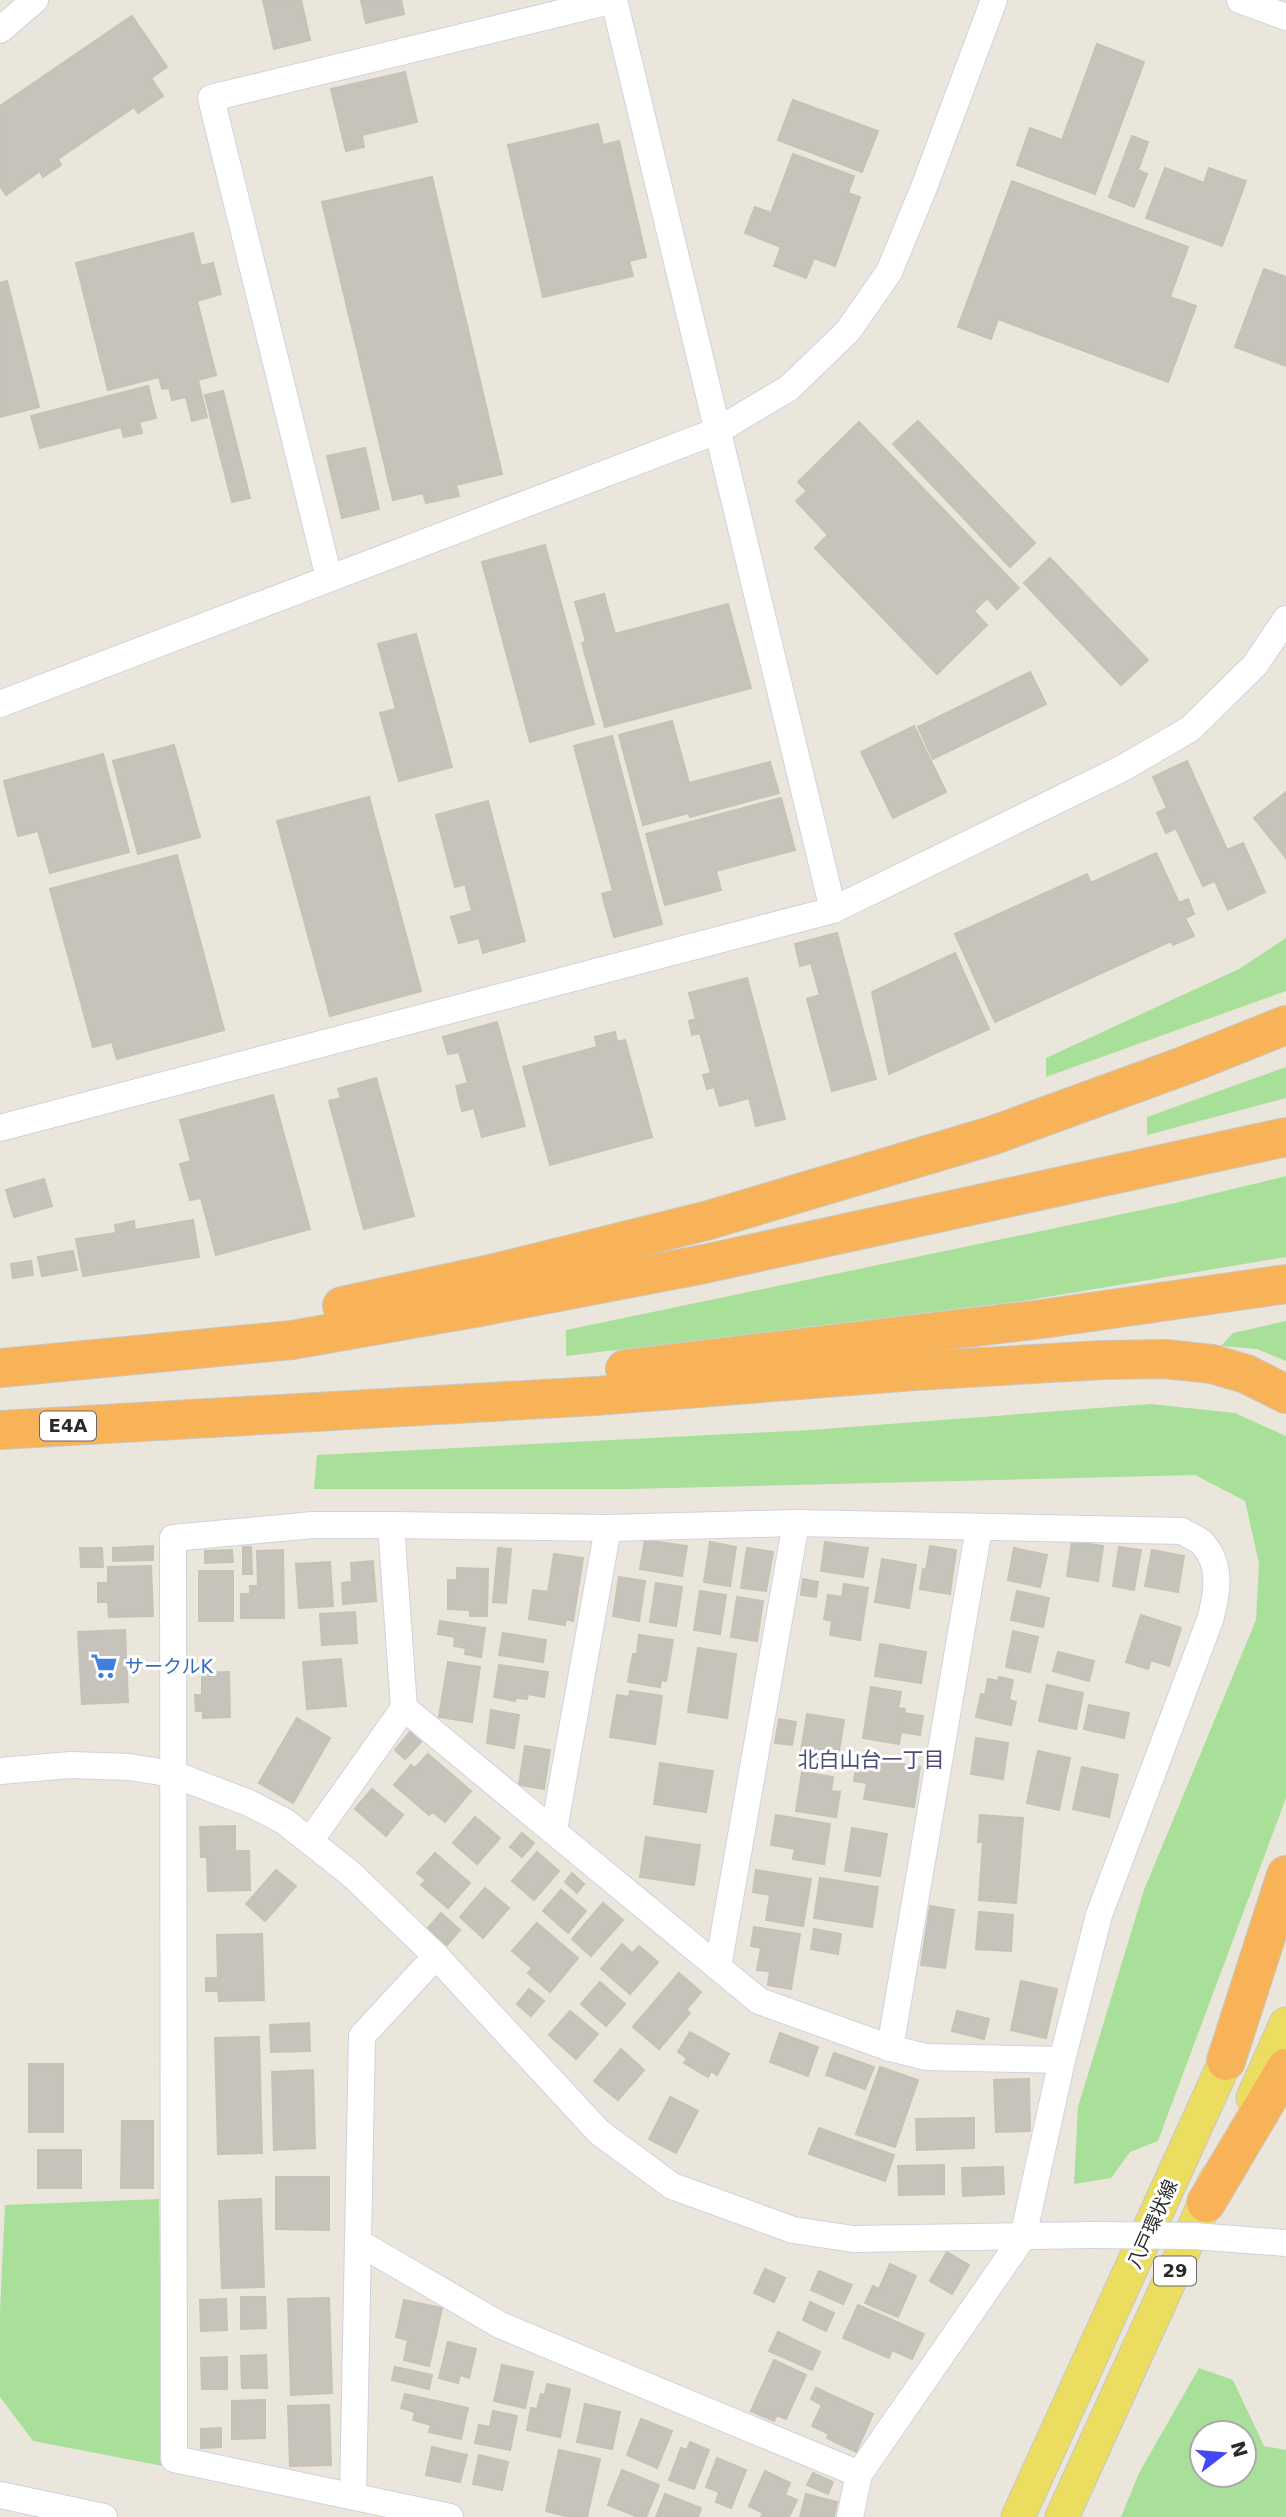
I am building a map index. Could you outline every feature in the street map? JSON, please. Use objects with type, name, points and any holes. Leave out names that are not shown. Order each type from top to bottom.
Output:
[{"type":"highway","points":[[17,1366],[263,1323],[499,1272],[709,1220],[991,1136],[1186,1065],[1286,1025]]},
{"type":"highway","points":[[17,1366],[292,1340],[480,1307],[704,1264],[1286,1137]]},
{"type":"highway","points":[[135,1422],[1042,1320],[1286,1284]]},
{"type":"highway","points":[[135,1422],[596,1396],[915,1371],[1103,1360],[1166,1359],[1212,1364],[1246,1374],[1286,1394]]},
{"type":"highway","name":"E4A","points":[[0,1430],[135,1422]]},
{"type":"highway","points":[[1226,2061],[1286,1875]]},
{"type":"highway","points":[[1206,2203],[1286,2068]]},
{"type":"main road","name":"八戸環状線","points":[[1018,2517],[1286,1931]]},
{"type":"main road","name":"八戸環状線","points":[[1062,2517],[1286,2024]]},
{"type":"street","points":[[0,30],[35,0]]},
{"type":"street","points":[[328,578],[211,98],[614,0],[833,909]]},
{"type":"street","points":[[0,704],[716,431],[789,388],[848,331],[889,272],[923,190],[994,0]]},
{"type":"street","points":[[1240,0],[1286,16]]},
{"type":"street","points":[[0,1128],[833,909],[1122,768],[1190,729],[1255,665],[1286,619]]},
{"type":"street","points":[[718,1968],[796,1523]]},
{"type":"street","points":[[450,2517],[174,2459],[173,1538],[313,1525],[608,1528],[796,1523],[1182,1531],[1202,1544],[1213,1564],[1218,1589],[1210,1620],[1098,1915],[1062,2060],[1023,2237],[859,2474],[850,2517]]},
{"type":"street","points":[[310,1841],[404,1708],[391,1525]]},
{"type":"street","points":[[554,1830],[608,1528]]},
{"type":"street","points":[[890,2048],[979,1528]]},
{"type":"street","points":[[404,1708],[759,2001],[890,2048],[926,2057],[1062,2060]]},
{"type":"street","points":[[0,1772],[14,1768],[71,1765],[128,1767],[173,1774],[249,1803],[284,1821],[351,1874],[436,1956],[599,2132],[672,2186],[793,2230],[853,2239],[1093,2235],[1194,2236],[1286,2243]]},
{"type":"street","points":[[353,2496],[362,2036],[436,1956]]},
{"type":"street","points":[[358,2242],[500,2325],[859,2474]]},
{"type":"street","points":[[0,2495],[104,2517]]},
{"type":"green space","points":[[1286,938],[1286,991],[1046,1077],[1046,1058],[1239,969]]},
{"type":"green space","points":[[1286,1067],[1286,1098],[1147,1135],[1147,1117]]},
{"type":"green space","points":[[1286,1176],[1286,1257],[1023,1301],[566,1356],[566,1330],[1175,1203]]},
{"type":"green space","points":[[1286,1321],[1286,1361],[1257,1349],[1221,1346],[1233,1333]]},
{"type":"green space","points":[[1151,1404],[1235,1413],[1286,1436],[1286,1798],[1158,2141],[1130,2152],[1111,2178],[1074,2184],[1078,2107],[1144,1890],[1256,1620],[1259,1563],[1245,1501],[1195,1475],[629,1489],[314,1489],[317,1455],[810,1430]]},
{"type":"green space","points":[[159,2199],[163,2466],[33,2441],[0,2397],[0,2312],[5,2205]]},
{"type":"green space","points":[[1199,2368],[1233,2380],[1251,2419],[1188,2419],[1188,2489],[1258,2489],[1258,2433],[1264,2446],[1286,2450],[1286,2517],[1121,2517],[1139,2473]]},
{"type":"building","points":[[263,0],[301,0],[310,40],[274,49]]},
{"type":"building","points":[[361,0],[401,0],[404,14],[366,23]]},
{"type":"building","points":[[132,16],[167,67],[151,78],[163,96],[138,113],[134,107],[58,159],[61,165],[43,177],[40,171],[6,195],[0,186],[0,106]]},
{"type":"building","points":[[1097,44],[1144,62],[1095,194],[1017,165],[1030,128],[1062,140]]},
{"type":"building","points":[[405,72],[417,122],[362,135],[364,147],[346,151],[331,89]]},
{"type":"building","points":[[793,100],[878,131],[862,172],[778,140]]},
{"type":"building","points":[[598,124],[603,145],[619,141],[646,257],[629,261],[633,276],[543,297],[508,145]]},
{"type":"building","points":[[1132,136],[1148,142],[1138,170],[1147,174],[1134,207],[1109,197]]},
{"type":"building","points":[[793,154],[854,176],[848,193],[860,197],[835,266],[814,258],[806,278],[774,266],[781,247],[745,233],[755,207],[771,213]]},
{"type":"building","points":[[1165,168],[1204,183],[1209,168],[1246,181],[1222,246],[1146,218]]},
{"type":"building","points":[[432,177],[502,474],[456,485],[459,496],[426,503],[423,493],[393,500],[322,202]]},
{"type":"building","points":[[1012,181],[1188,247],[1170,297],[1196,306],[1168,382],[998,319],[991,339],[958,327]]},
{"type":"building","points":[[193,233],[201,266],[213,263],[221,294],[197,301],[216,375],[198,380],[207,417],[192,421],[186,397],[172,400],[169,388],[162,389],[159,377],[108,390],[76,263]]},
{"type":"building","points":[[1264,269],[1286,277],[1286,366],[1235,347]]},
{"type":"building","points":[[7,281],[39,407],[0,417],[0,283]]},
{"type":"building","points":[[148,386],[156,418],[139,422],[142,433],[124,437],[121,427],[40,448],[31,416]]},
{"type":"building","points":[[223,391],[250,498],[232,502],[205,395]]},
{"type":"building","points":[[918,421],[1035,543],[1010,567],[893,444]]},
{"type":"building","points":[[859,422],[1019,588],[997,609],[987,598],[974,611],[987,625],[937,674],[815,548],[828,535],[796,501],[807,491],[798,482]]},
{"type":"building","points":[[365,448],[379,509],[342,518],[327,456]]},
{"type":"building","points":[[545,545],[594,724],[530,742],[482,562]]},
{"type":"building","points":[[1050,558],[1148,660],[1121,685],[1024,583]]},
{"type":"building","points":[[604,594],[615,634],[728,604],[751,688],[605,727],[582,643],[586,642],[575,602]]},
{"type":"building","points":[[416,634],[452,767],[399,781],[380,713],[396,709],[378,644]]},
{"type":"building","points":[[1030,672],[1046,704],[933,759],[918,727]]},
{"type":"building","points":[[672,721],[689,783],[770,762],[779,793],[690,817],[689,813],[643,825],[619,735]]},
{"type":"building","points":[[914,726],[946,792],[893,818],[861,752]]},
{"type":"building","points":[[612,736],[662,924],[614,937],[602,894],[613,891],[574,746]]},
{"type":"building","points":[[174,745],[200,837],[138,854],[113,761]]},
{"type":"building","points":[[103,754],[129,852],[50,873],[38,831],[18,836],[4,781]]},
{"type":"building","points":[[1187,761],[1227,850],[1243,843],[1265,892],[1228,910],[1215,881],[1203,886],[1176,828],[1166,833],[1157,813],[1167,808],[1153,777]]},
{"type":"building","points":[[1286,792],[1286,858],[1254,818]]},
{"type":"building","points":[[369,797],[421,991],[330,1016],[277,821]]},
{"type":"building","points":[[781,798],[795,850],[716,871],[721,890],[665,905],[646,834]]},
{"type":"building","points":[[488,801],[525,941],[483,953],[479,938],[459,943],[451,917],[472,911],[465,884],[455,887],[436,815]]},
{"type":"building","points":[[1156,853],[1179,903],[1188,899],[1194,914],[1185,918],[1194,936],[1173,945],[1171,941],[995,1022],[955,934],[1087,874],[1091,883]]},
{"type":"building","points":[[177,855],[224,1030],[117,1059],[112,1042],[93,1047],[50,889]]},
{"type":"building","points":[[837,933],[876,1079],[832,1091],[807,999],[820,995],[811,963],[800,966],[795,944]]},
{"type":"building","points":[[955,953],[989,1029],[889,1074],[872,992]]},
{"type":"building","points":[[747,978],[785,1119],[756,1126],[749,1098],[720,1106],[714,1087],[707,1089],[703,1075],[711,1073],[700,1033],[692,1035],[689,1021],[696,1019],[689,993]]},
{"type":"building","points":[[497,1022],[525,1126],[482,1137],[474,1108],[462,1111],[456,1086],[468,1083],[459,1052],[448,1054],[443,1037]]},
{"type":"building","points":[[615,1032],[617,1042],[625,1040],[652,1137],[550,1165],[523,1067],[597,1047],[595,1037]]},
{"type":"building","points":[[376,1078],[414,1216],[364,1229],[329,1101],[341,1098],[338,1089]]},
{"type":"building","points":[[273,1095],[310,1229],[216,1255],[201,1198],[190,1200],[180,1164],[191,1161],[180,1120]]},
{"type":"building","points":[[44,1179],[52,1206],[14,1217],[6,1190]]},
{"type":"building","points":[[193,1220],[199,1257],[83,1276],[76,1239],[116,1233],[115,1225],[134,1221],[135,1230]]},
{"type":"building","points":[[73,1251],[77,1270],[42,1276],[38,1257]]},
{"type":"building","points":[[31,1261],[33,1275],[13,1278],[11,1264]]},
{"type":"building","points":[[645,1540],[687,1546],[682,1576],[640,1569]]},
{"type":"building","points":[[1072,1541],[1103,1546],[1098,1581],[1067,1576]]},
{"type":"building","points":[[710,1542],[736,1547],[730,1586],[704,1582]]},
{"type":"building","points":[[825,1542],[868,1548],[863,1577],[821,1571]]},
{"type":"building","points":[[153,1546],[153,1560],[113,1561],[113,1548]]},
{"type":"building","points":[[930,1546],[956,1550],[950,1594],[920,1589]]},
{"type":"building","points":[[243,1547],[251,1547],[252,1574],[243,1574]]},
{"type":"building","points":[[1119,1547],[1141,1550],[1134,1590],[1113,1586]]},
{"type":"building","points":[[80,1548],[102,1548],[103,1567],[81,1567]]},
{"type":"building","points":[[498,1548],[511,1549],[506,1603],[493,1602]]},
{"type":"building","points":[[747,1548],[773,1552],[766,1591],[741,1588]]},
{"type":"building","points":[[1014,1548],[1047,1555],[1040,1587],[1008,1580]]},
{"type":"building","points":[[232,1550],[233,1562],[205,1563],[205,1551]]},
{"type":"building","points":[[283,1550],[284,1618],[241,1618],[241,1594],[250,1594],[250,1586],[258,1586],[257,1551]]},
{"type":"building","points":[[1152,1550],[1184,1556],[1178,1592],[1145,1586]]},
{"type":"building","points":[[554,1554],[583,1558],[573,1621],[566,1619],[565,1625],[529,1619],[533,1590],[548,1592]]},
{"type":"building","points":[[882,1559],[916,1565],[909,1608],[875,1602]]},
{"type":"building","points":[[373,1561],[376,1601],[343,1604],[342,1583],[352,1582],[351,1563]]},
{"type":"building","points":[[330,1562],[333,1606],[299,1608],[296,1564]]},
{"type":"building","points":[[151,1566],[153,1616],[109,1617],[108,1602],[98,1602],[98,1583],[108,1583],[108,1567]]},
{"type":"building","points":[[457,1568],[488,1569],[487,1616],[470,1616],[470,1610],[448,1609],[448,1580],[457,1580]]},
{"type":"building","points":[[199,1571],[233,1571],[233,1621],[199,1621]]},
{"type":"building","points":[[619,1577],[645,1581],[639,1621],[613,1616]]},
{"type":"building","points":[[803,1579],[818,1582],[816,1597],[801,1595]]},
{"type":"building","points":[[656,1583],[682,1587],[676,1626],[650,1622]]},
{"type":"building","points":[[844,1584],[868,1588],[860,1640],[830,1635],[832,1621],[824,1619],[828,1595],[842,1597]]},
{"type":"building","points":[[700,1591],[726,1595],[720,1634],[694,1630]]},
{"type":"building","points":[[1017,1591],[1049,1598],[1043,1627],[1011,1620]]},
{"type":"building","points":[[737,1597],[763,1601],[757,1641],[731,1637]]},
{"type":"building","points":[[355,1612],[357,1643],[322,1645],[320,1614]]},
{"type":"building","points":[[1141,1615],[1181,1628],[1169,1666],[1151,1660],[1148,1669],[1126,1662]]},
{"type":"building","points":[[440,1621],[485,1628],[481,1657],[465,1654],[466,1648],[454,1646],[455,1637],[438,1634]]},
{"type":"building","points":[[125,1630],[128,1702],[82,1704],[78,1632]]},
{"type":"building","points":[[1013,1631],[1038,1637],[1030,1672],[1006,1667]]},
{"type":"building","points":[[503,1633],[546,1640],[543,1662],[499,1655]]},
{"type":"building","points":[[639,1635],[673,1640],[666,1681],[661,1680],[660,1687],[628,1682],[633,1654],[637,1654]]},
{"type":"building","points":[[880,1644],[926,1652],[921,1683],[875,1676]]},
{"type":"building","points":[[698,1648],[736,1654],[727,1718],[688,1712]]},
{"type":"building","points":[[1058,1652],[1094,1661],[1089,1681],[1053,1671]]},
{"type":"building","points":[[341,1659],[346,1706],[307,1709],[303,1662]]},
{"type":"building","points":[[448,1662],[480,1667],[472,1722],[439,1717]]},
{"type":"building","points":[[499,1665],[548,1672],[544,1697],[528,1694],[527,1699],[516,1698],[515,1701],[494,1697]]},
{"type":"building","points":[[229,1672],[230,1717],[203,1718],[203,1711],[196,1711],[195,1695],[202,1695],[202,1673]]},
{"type":"building","points":[[999,1677],[1013,1680],[1009,1700],[1016,1702],[1011,1725],[976,1717],[981,1694],[985,1695],[988,1679],[998,1681]]},
{"type":"building","points":[[1047,1685],[1083,1693],[1076,1729],[1039,1721]]},
{"type":"building","points":[[871,1687],[901,1692],[898,1708],[905,1709],[899,1744],[863,1738]]},
{"type":"building","points":[[630,1691],[662,1696],[655,1744],[610,1737],[617,1695],[629,1697]]},
{"type":"building","points":[[1089,1705],[1129,1713],[1124,1738],[1084,1729]]},
{"type":"building","points":[[491,1710],[519,1715],[514,1748],[487,1743]]},
{"type":"building","points":[[904,1713],[923,1716],[920,1735],[901,1732]]},
{"type":"building","points":[[807,1714],[844,1720],[837,1764],[800,1758]]},
{"type":"building","points":[[297,1718],[330,1738],[293,1803],[259,1783]]},
{"type":"building","points":[[779,1719],[796,1722],[792,1745],[775,1743]]},
{"type":"building","points":[[410,1732],[421,1742],[405,1759],[395,1750]]},
{"type":"building","points":[[976,1738],[1008,1743],[1003,1779],[971,1774]]},
{"type":"building","points":[[525,1746],[550,1750],[544,1789],[519,1785]]},
{"type":"building","points":[[1038,1751],[1070,1758],[1059,1810],[1027,1803]]},
{"type":"building","points":[[428,1754],[471,1791],[445,1822],[433,1812],[429,1815],[394,1785],[411,1765],[415,1768]]},
{"type":"building","points":[[858,1757],[920,1767],[914,1807],[864,1799],[867,1783],[854,1781]]},
{"type":"building","points":[[660,1763],[713,1771],[706,1812],[654,1804]]},
{"type":"building","points":[[1082,1767],[1118,1775],[1109,1817],[1073,1809]]},
{"type":"building","points":[[802,1772],[833,1777],[831,1791],[840,1792],[836,1817],[796,1811]]},
{"type":"building","points":[[372,1789],[403,1815],[386,1836],[355,1809]]},
{"type":"building","points":[[776,1815],[830,1824],[824,1864],[793,1859],[795,1849],[771,1845]]},
{"type":"building","points":[[980,1815],[1023,1818],[1016,1903],[979,1900],[983,1842],[978,1842]]},
{"type":"building","points":[[475,1817],[500,1838],[477,1864],[453,1843]]},
{"type":"building","points":[[235,1826],[235,1851],[249,1851],[250,1890],[208,1891],[207,1857],[201,1857],[200,1827]]},
{"type":"building","points":[[852,1828],[887,1834],[880,1876],[845,1871]]},
{"type":"building","points":[[522,1833],[534,1843],[522,1857],[510,1847]]},
{"type":"building","points":[[646,1837],[700,1845],[694,1885],[640,1877]]},
{"type":"building","points":[[537,1852],[559,1871],[534,1900],[512,1881]]},
{"type":"building","points":[[435,1853],[470,1883],[448,1908],[421,1885],[426,1880],[417,1873]]},
{"type":"building","points":[[276,1870],[296,1886],[265,1921],[246,1904]]},
{"type":"building","points":[[756,1870],[811,1879],[803,1926],[766,1920],[770,1895],[753,1892]]},
{"type":"building","points":[[572,1873],[584,1884],[577,1893],[565,1882]]},
{"type":"building","points":[[820,1878],[878,1887],[872,1927],[814,1918]]},
{"type":"building","points":[[485,1888],[509,1908],[483,1938],[460,1917]]},
{"type":"building","points":[[561,1890],[586,1911],[568,1933],[543,1911]]},
{"type":"building","points":[[603,1903],[623,1920],[591,1956],[572,1939]]},
{"type":"building","points":[[930,1906],[954,1910],[945,1968],[921,1965]]},
{"type":"building","points":[[979,1912],[1013,1915],[1011,1951],[976,1949]]},
{"type":"building","points":[[441,1913],[460,1930],[447,1945],[428,1928]]},
{"type":"building","points":[[537,1923],[578,1958],[550,1992],[528,1973],[532,1968],[512,1951]]},
{"type":"building","points":[[754,1927],[800,1934],[791,1989],[768,1985],[770,1971],[757,1970],[761,1948],[751,1946]]},
{"type":"building","points":[[814,1929],[841,1934],[838,1954],[811,1949]]},
{"type":"building","points":[[262,1934],[264,2000],[219,2001],[218,1991],[206,1991],[206,1978],[218,1978],[217,1935]]},
{"type":"building","points":[[622,1944],[632,1953],[639,1946],[658,1962],[630,1994],[601,1969]]},
{"type":"building","points":[[679,1973],[701,1992],[686,2010],[690,2013],[659,2049],[633,2027]]},
{"type":"building","points":[[1021,1981],[1057,1989],[1046,2038],[1011,2030]]},
{"type":"building","points":[[600,1982],[625,2004],[606,2026],[581,2004]]},
{"type":"building","points":[[529,1989],[544,2001],[531,2016],[517,2004]]},
{"type":"building","points":[[570,2011],[598,2034],[576,2059],[549,2035]]},
{"type":"building","points":[[957,2011],[989,2019],[984,2039],[952,2031]]},
{"type":"building","points":[[309,2023],[310,2051],[271,2052],[270,2025]]},
{"type":"building","points":[[690,2032],[729,2054],[717,2075],[711,2071],[708,2077],[684,2063],[687,2058],[678,2052]]},
{"type":"building","points":[[780,2033],[818,2047],[808,2076],[770,2062]]},
{"type":"building","points":[[259,2037],[262,2153],[218,2154],[215,2038]]},
{"type":"building","points":[[621,2049],[644,2070],[618,2100],[594,2081]]},
{"type":"building","points":[[834,2053],[874,2067],[865,2089],[826,2075]]},
{"type":"building","points":[[29,2064],[63,2064],[63,2132],[29,2132]]},
{"type":"building","points":[[880,2067],[918,2080],[895,2147],[856,2134]]},
{"type":"building","points":[[313,2070],[315,2148],[274,2150],[272,2072]]},
{"type":"building","points":[[1029,2079],[1030,2131],[996,2132],[994,2080]]},
{"type":"building","points":[[670,2097],[698,2111],[676,2153],[649,2139]]},
{"type":"building","points":[[974,2118],[974,2148],[917,2150],[916,2119]]},
{"type":"building","points":[[122,2121],[153,2121],[153,2188],[121,2188]]},
{"type":"building","points":[[819,2128],[894,2155],[885,2181],[809,2154]]},
{"type":"building","points":[[38,2150],[81,2150],[81,2188],[38,2188]]},
{"type":"building","points":[[944,2165],[944,2194],[899,2195],[898,2166]]},
{"type":"building","points":[[1003,2167],[1004,2194],[963,2196],[962,2168]]},
{"type":"building","points":[[276,2177],[329,2177],[329,2230],[276,2229]]},
{"type":"building","points":[[261,2199],[264,2287],[222,2288],[219,2201]]},
{"type":"building","points":[[947,2252],[969,2265],[952,2294],[930,2281]]},
{"type":"building","points":[[890,2264],[916,2276],[898,2317],[865,2303],[873,2286],[879,2289]]},
{"type":"building","points":[[765,2269],[785,2278],[774,2302],[754,2293]]},
{"type":"building","points":[[819,2271],[852,2285],[843,2304],[811,2290]]},
{"type":"building","points":[[241,2297],[265,2297],[266,2328],[241,2329]]},
{"type":"building","points":[[329,2298],[332,2393],[291,2395],[288,2299]]},
{"type":"building","points":[[226,2299],[227,2330],[201,2331],[200,2300]]},
{"type":"building","points":[[404,2300],[442,2308],[429,2366],[404,2360],[408,2340],[396,2337]]},
{"type":"building","points":[[810,2302],[834,2313],[826,2331],[803,2320]]},
{"type":"building","points":[[858,2305],[924,2334],[912,2359],[892,2350],[889,2358],[843,2338]]},
{"type":"building","points":[[778,2332],[820,2352],[812,2370],[769,2351]]},
{"type":"building","points":[[448,2342],[476,2349],[469,2378],[460,2375],[458,2383],[439,2378]]},
{"type":"building","points":[[266,2355],[267,2388],[242,2388],[241,2356]]},
{"type":"building","points":[[227,2357],[227,2389],[202,2389],[201,2358]]},
{"type":"building","points":[[774,2360],[806,2375],[786,2419],[777,2415],[774,2421],[751,2411]]},
{"type":"building","points":[[502,2365],[533,2372],[525,2408],[494,2401]]},
{"type":"building","points":[[395,2367],[432,2375],[429,2389],[392,2380]]},
{"type":"building","points":[[547,2384],[570,2389],[560,2437],[527,2430],[531,2408],[537,2409],[541,2394],[545,2395]]},
{"type":"building","points":[[816,2388],[873,2414],[856,2452],[827,2438],[829,2434],[812,2426],[822,2405],[811,2399]]},
{"type":"building","points":[[405,2394],[468,2408],[461,2439],[429,2432],[431,2425],[413,2420],[415,2412],[401,2408]]},
{"type":"building","points":[[265,2400],[265,2438],[232,2439],[232,2401]]},
{"type":"building","points":[[585,2404],[620,2412],[612,2449],[577,2442]]},
{"type":"building","points":[[329,2405],[331,2465],[290,2466],[288,2406]]},
{"type":"building","points":[[493,2411],[517,2416],[510,2450],[475,2443],[479,2425],[490,2427]]},
{"type":"building","points":[[641,2419],[672,2431],[657,2468],[627,2455]]},
{"type":"building","points":[[221,2428],[221,2447],[201,2448],[201,2429]]},
{"type":"building","points":[[690,2442],[709,2450],[694,2489],[669,2480],[681,2448],[687,2450]]},
{"type":"building","points":[[432,2447],[467,2455],[460,2482],[426,2475]]},
{"type":"building","points":[[559,2450],[600,2459],[587,2517],[570,2517],[546,2511]]},
{"type":"building","points":[[479,2455],[508,2462],[502,2490],[473,2484]]},
{"type":"building","points":[[717,2458],[746,2470],[731,2508],[716,2502],[719,2492],[706,2487]]},
{"type":"building","points":[[622,2470],[659,2485],[646,2517],[638,2517],[608,2505]]},
{"type":"building","points":[[765,2471],[790,2483],[785,2495],[797,2500],[789,2517],[761,2517],[763,2513],[749,2506]]},
{"type":"building","points":[[813,2473],[833,2482],[828,2494],[807,2485]]},
{"type":"building","points":[[665,2494],[701,2508],[698,2517],[656,2517]]},
{"type":"building","points":[[806,2494],[837,2502],[834,2517],[800,2517]]},
{"type":"place","name":"サークルK","points":[[104,1666]]},
{"type":"district","name":"北白山台一丁目","points":[[871,1760]]}]
